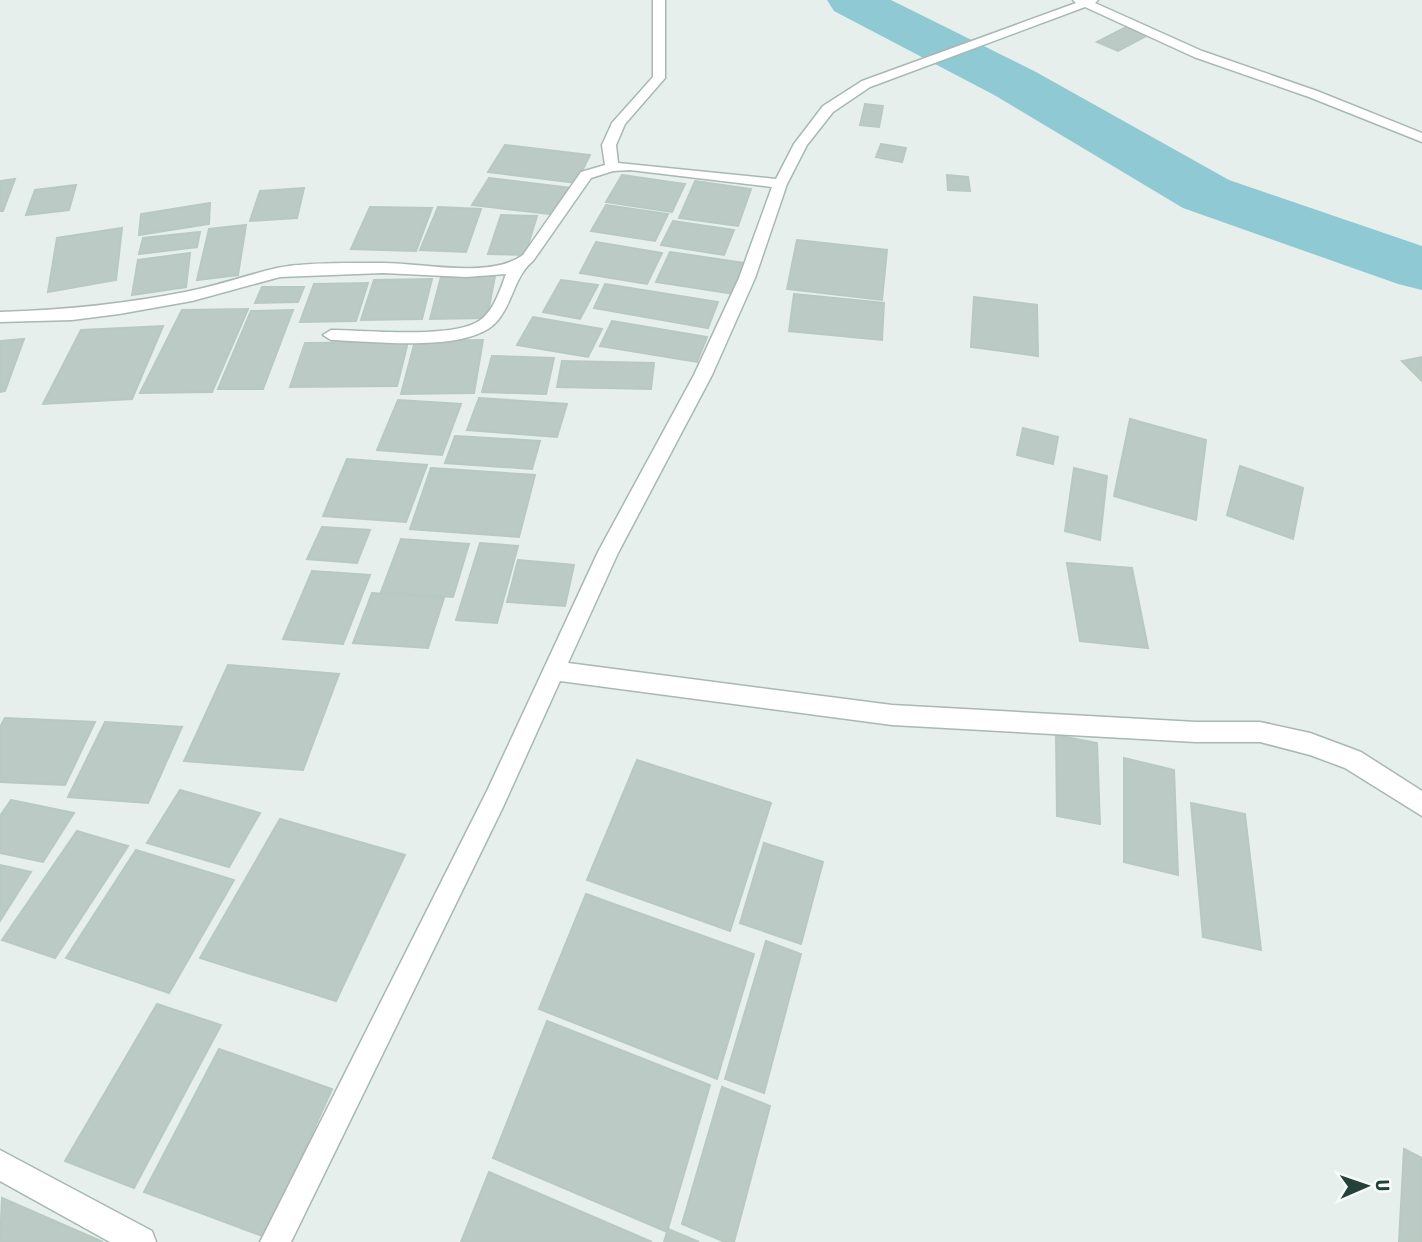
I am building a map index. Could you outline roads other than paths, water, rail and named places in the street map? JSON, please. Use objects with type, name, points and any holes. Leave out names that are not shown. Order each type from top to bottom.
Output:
[{"type":"street","points":[[612,167],[610,145],[619,123],[659,78],[659,0]]},
{"type":"street","points":[[275,1242],[495,799],[608,552],[703,375],[747,278],[779,184],[801,144],[828,109],[866,84],[992,40],[1086,1],[1198,54],[1313,94],[1422,138]]},
{"type":"street","points":[[331,335],[442,336],[471,332],[483,327],[496,314],[516,267],[528,258],[586,175],[612,167],[630,166],[779,184]]},
{"type":"street","points":[[0,317],[72,315],[119,309],[192,296],[280,272],[383,268],[466,272],[516,267]]},
{"type":"street","points":[[553,671],[892,715],[1196,732],[1260,732],[1310,744],[1353,760],[1422,804]]},
{"type":"street","points":[[0,1165],[141,1242]]},
{"type":"waterway","points":[[852,0],[1016,84],[1206,194],[1422,269]]}]
